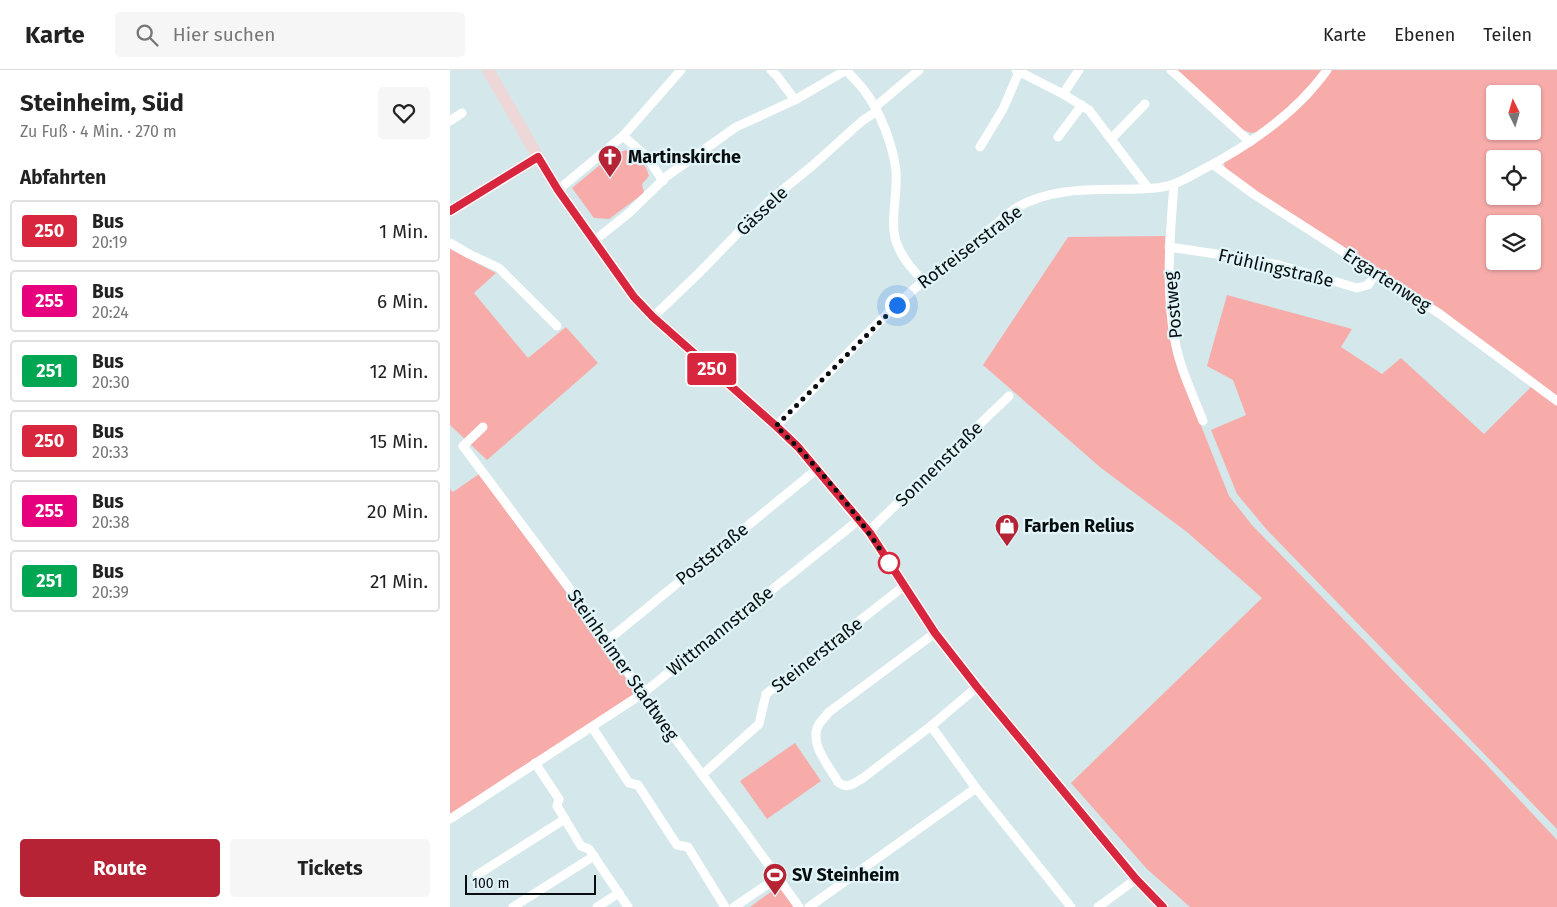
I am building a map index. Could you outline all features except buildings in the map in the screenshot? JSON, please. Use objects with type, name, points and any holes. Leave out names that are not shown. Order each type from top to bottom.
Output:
[{"type":"street","points":[[488,70],[558,190],[634,297],[653,317],[776,426],[817,468],[860,519],[935,633],[977,687],[1136,879],[1163,907]]},
{"type":"street","points":[[558,190],[623,136],[681,70]]},
{"type":"street","points":[[770,70],[777,76],[795,100]]},
{"type":"street","points":[[595,240],[629,213],[663,181],[736,127],[795,100],[846,70],[864,89],[876,109],[889,142],[894,162],[896,184],[894,221],[896,243],[909,264],[923,281]]},
{"type":"street","name":"Gässele","points":[[653,317],[769,201],[812,166],[919,70]]},
{"type":"street","points":[[1063,94],[1079,70]]},
{"type":"street","points":[[1172,70],[1250,142]]},
{"type":"street","name":"Rotreiserstraße","points":[[776,426],[886,315],[923,281],[940,272],[1016,208],[1046,197],[1072,191],[1148,188],[1174,184],[1214,164],[1250,142],[1282,118],[1304,98],[1327,70]]},
{"type":"street","points":[[980,147],[1003,109],[1017,71],[1063,94],[1089,110],[1148,188]]},
{"type":"street","points":[[1111,139],[1145,104]]},
{"type":"street","points":[[1058,137],[1082,105]]},
{"type":"street","points":[[450,121],[462,113]]},
{"type":"street","points":[[623,136],[647,157],[663,181]]},
{"type":"street","points":[[450,211],[538,157]]},
{"type":"street","name":"Ergartenweg","points":[[1214,164],[1255,195],[1454,324],[1556,401]]},
{"type":"street","name":"Postweg","points":[[1174,184],[1169,247],[1169,288],[1175,342],[1203,421]]},
{"type":"street","points":[[450,243],[498,268],[557,326]]},
{"type":"street","name":"Frühlingstraße","points":[[1169,247],[1279,265],[1357,288],[1368,285],[1376,273]]},
{"type":"street","name":"Sonnenstraße","points":[[870,533],[875,524],[1009,396]]},
{"type":"street","name":"Steinheimer Stadtweg","points":[[483,427],[463,446],[608,640],[642,694],[799,907]]},
{"type":"street","name":"Poststraße","points":[[608,640],[817,468]]},
{"type":"street","name":"Wittmannstraße","points":[[450,819],[642,694],[860,519]]},
{"type":"street","name":"Steinerstraße","points":[[702,775],[759,724],[766,694],[904,586]]},
{"type":"street","points":[[935,633],[829,712],[819,725],[816,733],[816,742],[838,782],[846,786],[863,778],[931,726],[977,687]]},
{"type":"street","points":[[931,726],[976,788],[1071,907]]},
{"type":"street","points":[[592,727],[629,783],[638,785],[677,845],[688,847],[725,907]]},
{"type":"street","points":[[535,763],[559,799],[557,806],[581,846],[589,849],[628,907]]},
{"type":"street","points":[[809,907],[976,788]]},
{"type":"street","points":[[477,875],[565,819]]},
{"type":"street","points":[[513,907],[594,856]]},
{"type":"street","points":[[734,907],[777,878]]},
{"type":"street","points":[[1098,907],[1136,879]]},
{"type":"street","points":[[597,907],[618,893]]},
{"type":"shaded area","points":[[1176,70],[1324,70],[1280,115],[1257,132],[1251,133],[1241,129]]},
{"type":"shaded area","points":[[1332,70],[1557,70],[1557,399],[1226,170],[1224,162],[1295,112],[1310,98]]},
{"type":"shaded area","points":[[626,150],[640,160],[647,171],[649,176],[642,184],[644,193],[609,219],[594,218],[572,188],[612,155]]},
{"type":"shaded area","points":[[1165,236],[1166,289],[1194,408],[1229,496],[1252,525],[1485,763],[1557,840],[1557,907],[1190,907],[1147,869],[1071,783],[1262,598],[1187,532],[1101,468],[983,365],[1068,237]]},
{"type":"shaded area","points":[[450,249],[496,273],[474,293],[528,358],[566,327],[598,363],[487,460],[450,425]]},
{"type":"shaded area","points":[[1227,295],[1352,329],[1341,347],[1382,374],[1401,358],[1484,434],[1532,386],[1557,404],[1557,829],[1267,530],[1237,494],[1211,430],[1246,415],[1233,380],[1207,366]]},
{"type":"shaded area","points":[[479,474],[589,623],[633,689],[634,694],[450,815],[450,489],[453,492]]},
{"type":"shaded area","points":[[795,743],[821,781],[767,819],[740,781]]},
{"type":"shaded area","name":"SV Steinheim","points":[[779,886],[794,907],[750,907]]},
{"type":"bus line","name":"250","points":[[450,211],[538,157],[558,190],[634,297],[653,317],[798,447],[860,519],[935,633],[977,687],[1136,879],[1163,907]]},
{"type":"place","name":"Martinskirche","points":[[610,178]]},
{"type":"place","name":"Farben Relius","points":[[1007,547]]},
{"type":"place","name":"SV Steinheim","points":[[775,896]]},
{"type":"route","points":[[889,563],[860,519],[798,447],[776,426],[897,305]]}]
